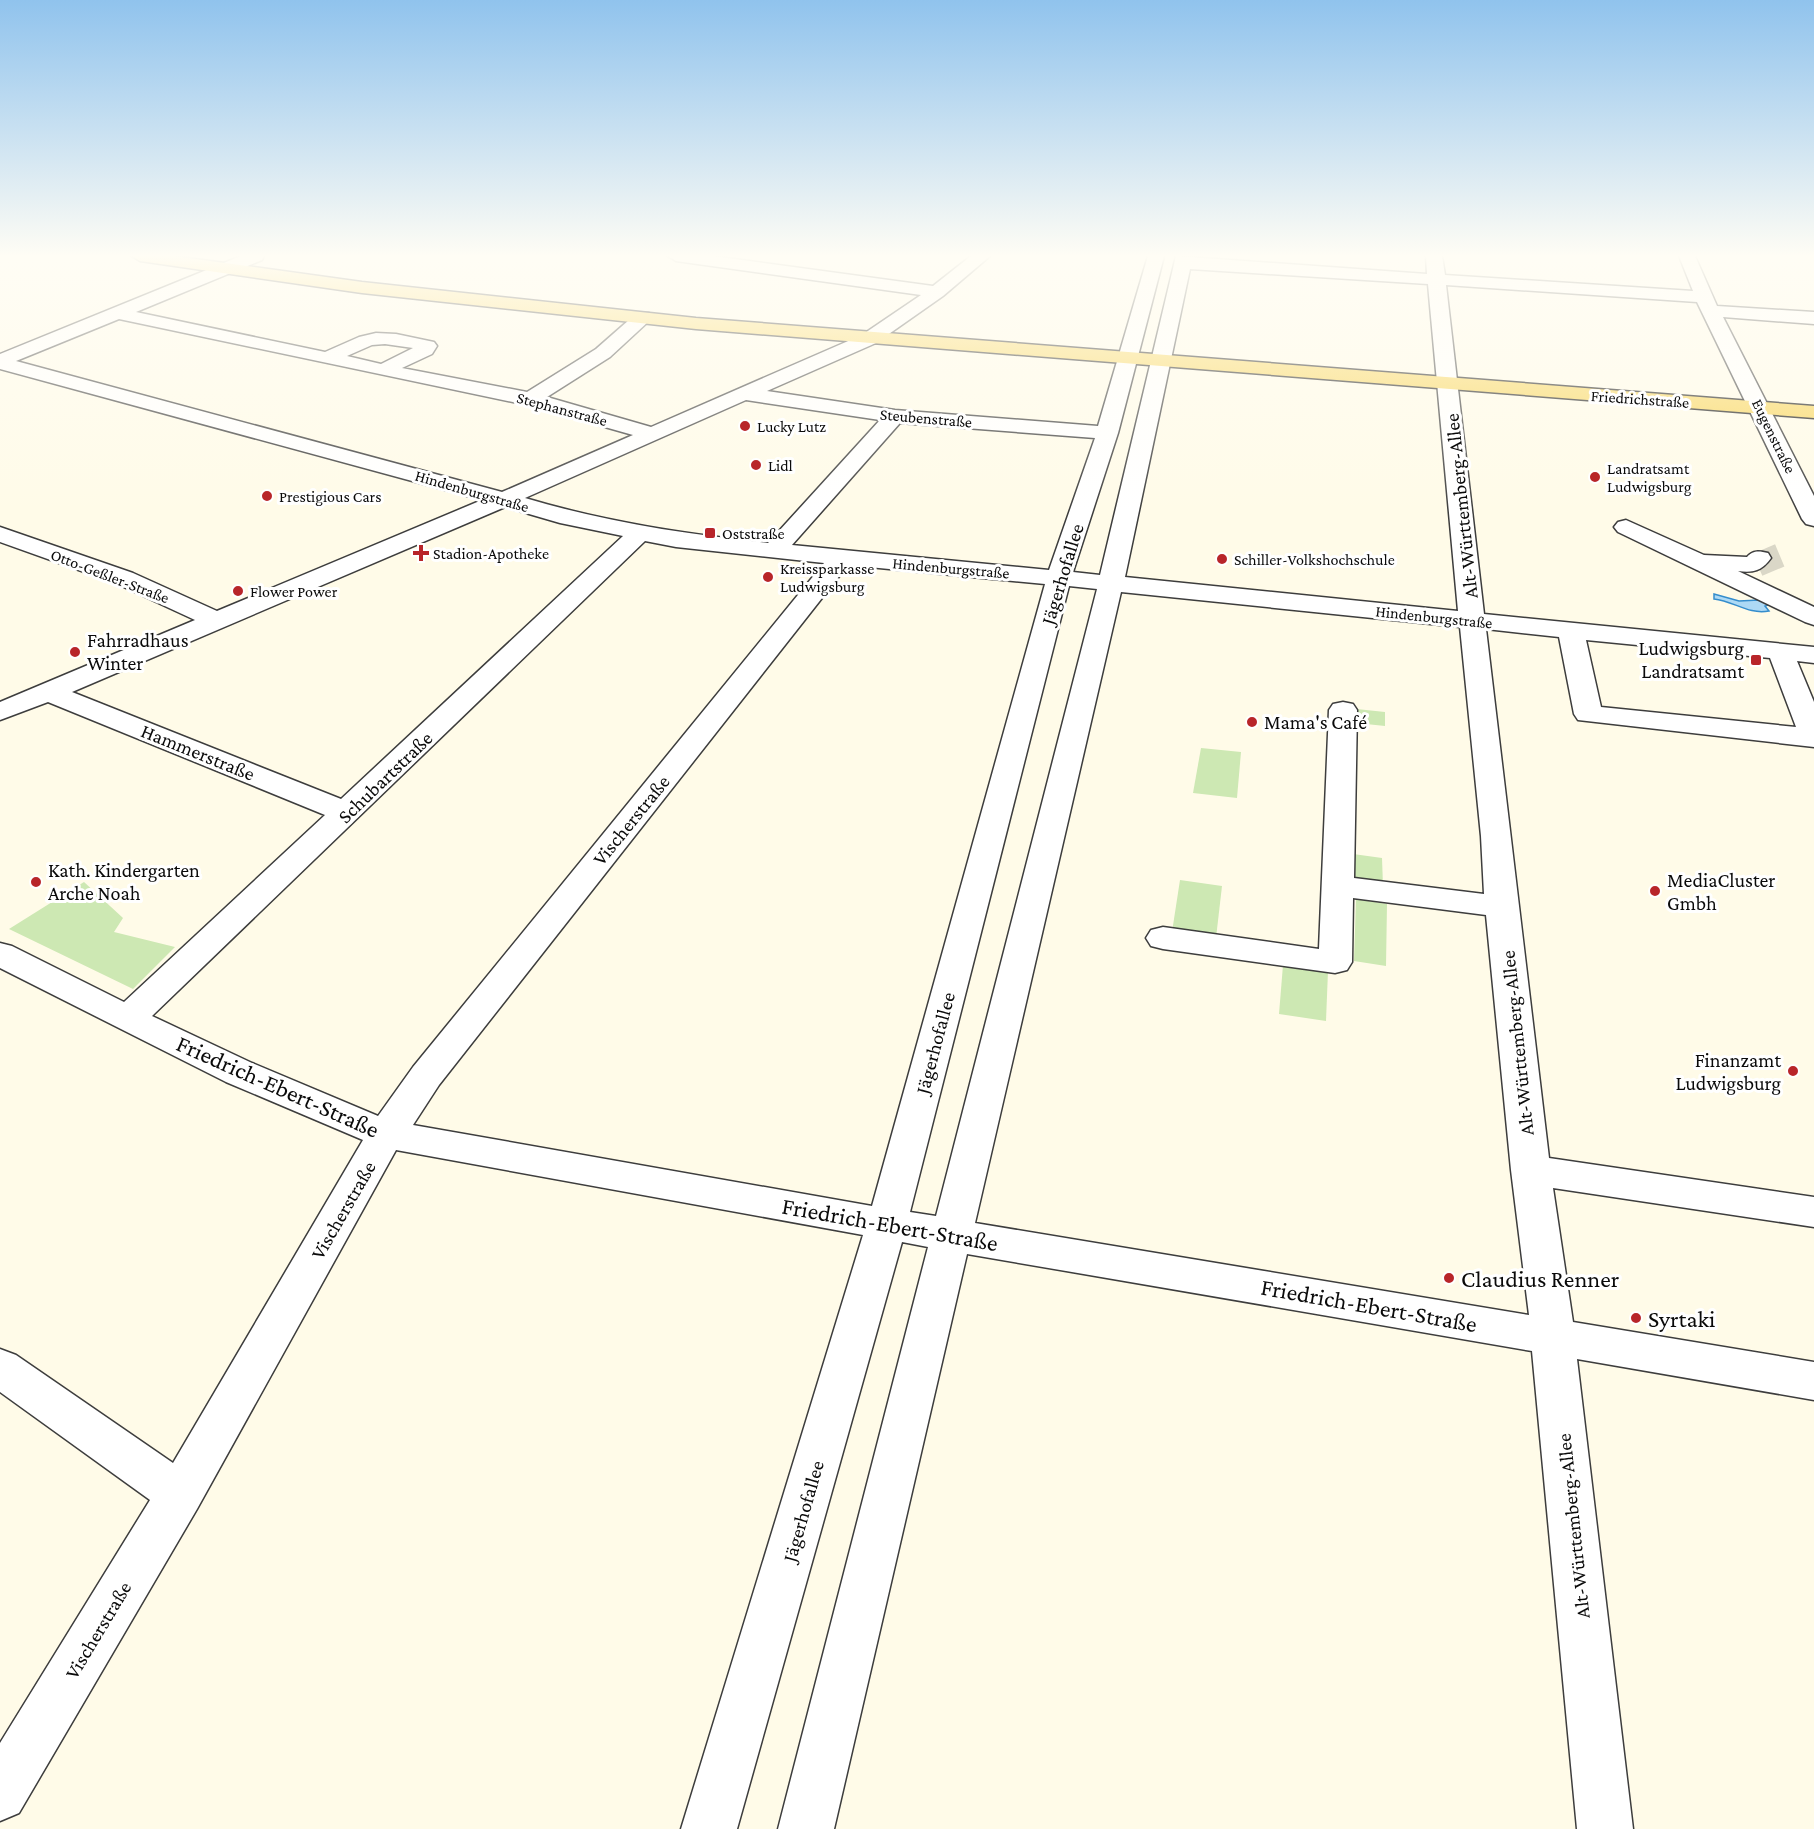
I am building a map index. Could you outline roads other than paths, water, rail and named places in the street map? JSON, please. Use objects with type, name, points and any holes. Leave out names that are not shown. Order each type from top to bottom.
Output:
[{"type":"main road","name":"Friedrichstraße","points":[[897,341],[1814,412]]},
{"type":"street","points":[[0,362],[49,341]]},
{"type":"street","name":"Stephanstraße","points":[[250,341],[530,399],[654,434]]},
{"type":"street","points":[[328,358],[366,341]]},
{"type":"street","points":[[383,370],[419,353],[427,346],[405,341]]},
{"type":"street","points":[[530,399],[603,353],[616,341]]},
{"type":"street","points":[[3,708],[48,692],[502,500],[863,341]]},
{"type":"street","name":"Jägerhofallee","points":[[709,1829],[887,1224],[1059,578],[1107,433],[1131,341]]},
{"type":"street","points":[[806,1829],[1111,583],[1164,341]]},
{"type":"street","name":"Alt-Württemberg-Allee","points":[[1444,341],[1531,1170],[1552,1337],[1605,1829]]},
{"type":"street","name":"Eugenstraße","points":[[1727,341],[1814,519]]},
{"type":"street","name":"Hindenburgstraße","points":[[0,362],[420,475],[502,500],[640,534],[774,552],[1111,583],[1814,655]]},
{"type":"street","name":"Steubenstraße","points":[[745,394],[895,416],[1107,433]]},
{"type":"street","points":[[774,552],[895,416]]},
{"type":"street","points":[[1626,527],[1814,617]]},
{"type":"street","name":"Otto-Geßler-Straße","points":[[0,534],[124,578],[218,621]]},
{"type":"street","name":"Schubartstraße","points":[[128,1019],[640,534]]},
{"type":"street","points":[[1643,555],[1669,548]]},
{"type":"street","name":"Vischerstraße","points":[[0,1794],[180,1494],[386,1134],[433,1066],[842,558]]},
{"type":"street","points":[[1695,560],[1750,565],[1755,563],[1767,567],[1784,587],[1814,599]]},
{"type":"street","points":[[1571,631],[1588,714],[1814,738],[1780,651]]},
{"type":"street","name":"Hammerstraße","points":[[48,692],[348,813]]},
{"type":"street","points":[[1163,938],[1335,962],[1343,710]]},
{"type":"street","points":[[1339,886],[1503,908]]},
{"type":"street","name":"Friedrich-Ebert-Straße","points":[[0,954],[128,1019],[323,1111],[386,1134],[887,1224],[1814,1381]]},
{"type":"street","points":[[1531,1170],[1814,1212]]},
{"type":"street","points":[[0,1368],[180,1494]]},
{"type":"water","points":[[1714,594],[1739,601],[1759,600],[1771,604],[1765,606],[1769,611],[1754,611],[1714,599]]},
{"type":"tunnel","points":[[1764,549],[1775,575]]},
{"type":"place","name":"Lucky Lutz","points":[[745,426]]},
{"type":"place","name":"Lidl","points":[[756,465]]},
{"type":"place","name":"Landratsamt Ludwigsburg","points":[[1595,477]]},
{"type":"place","name":"Prestigious Cars","points":[[267,496]]},
{"type":"place","name":"Oststraße","points":[[710,533]]},
{"type":"place","name":"Stadion-Apotheke","points":[[421,553]]},
{"type":"place","name":"Schiller-Volkshochschule","points":[[1222,559]]},
{"type":"place","name":"Kreissparkasse Ludwigsburg","points":[[768,577]]},
{"type":"place","name":"Flower Power","points":[[238,591]]},
{"type":"place","name":"Fahrradhaus Winter","points":[[75,652]]},
{"type":"place","name":"Ludwigsburg Landratsamt","points":[[1756,660]]},
{"type":"place","name":"Mama's Café","points":[[1252,722]]},
{"type":"place","name":"Kath. Kindergarten Arche Noah","points":[[36,882]]},
{"type":"place","name":"MediaCluster Gmbh","points":[[1655,891]]},
{"type":"place","name":"Finanzamt Ludwigsburg","points":[[1793,1071]]},
{"type":"place","name":"Claudius Renner","points":[[1449,1278]]},
{"type":"place","name":"Syrtaki","points":[[1636,1318]]}]
